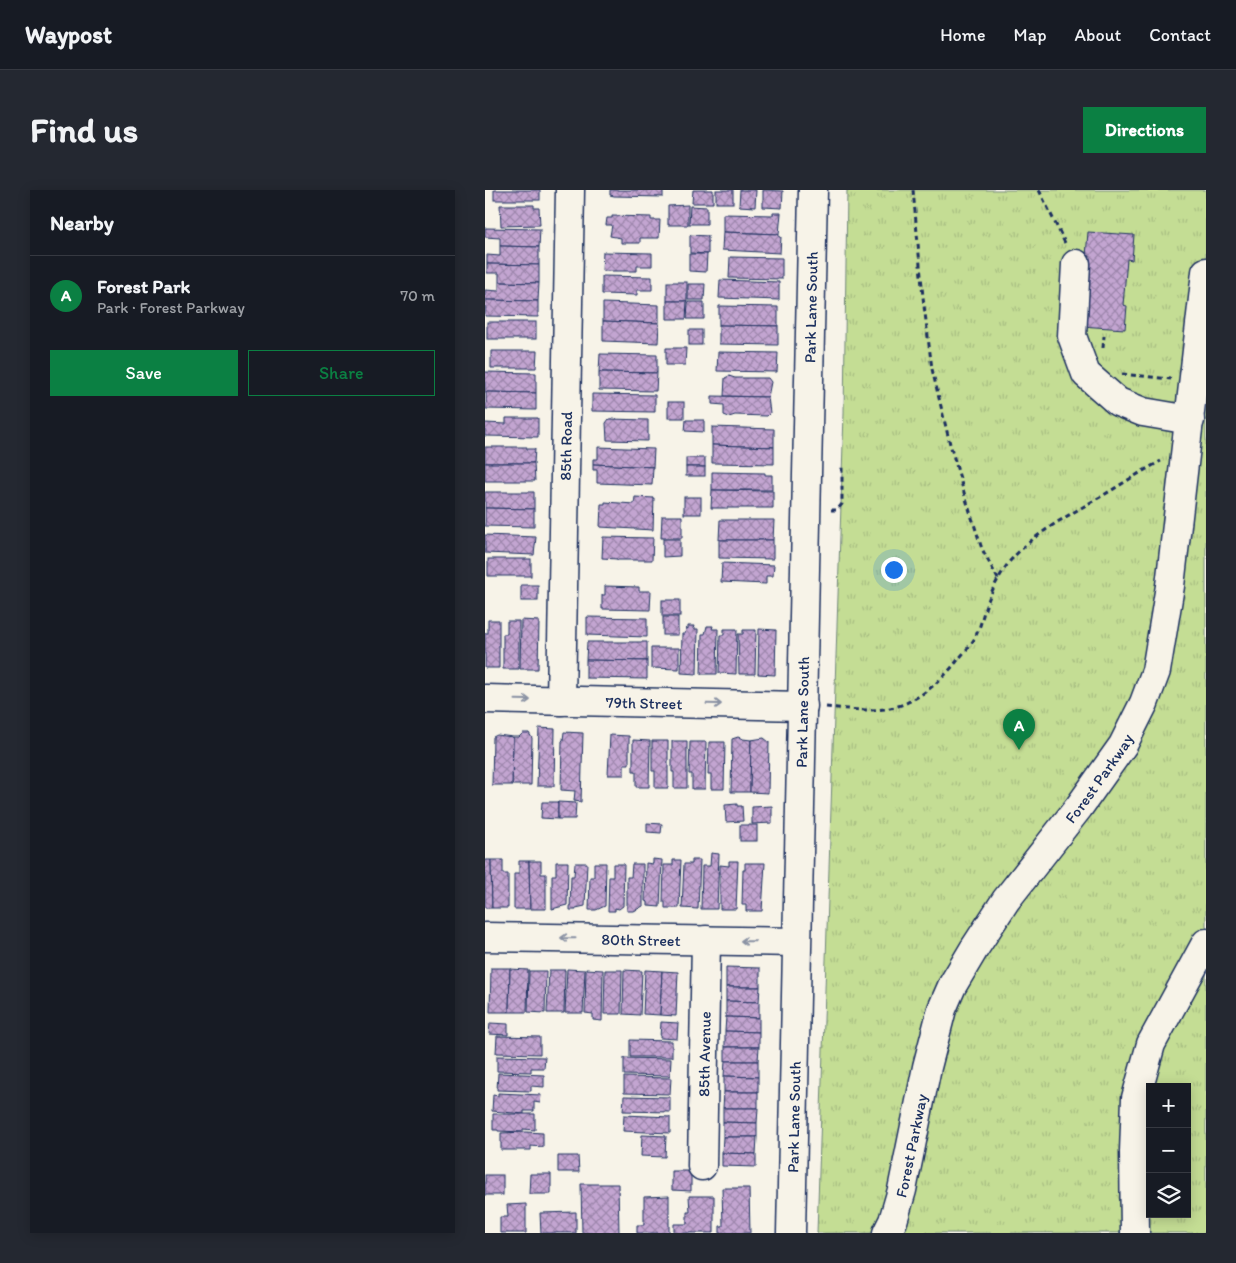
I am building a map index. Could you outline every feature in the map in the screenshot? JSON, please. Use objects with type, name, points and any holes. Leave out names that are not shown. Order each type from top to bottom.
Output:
[{"type":"street","name":"85th Road","points":[[561,701],[570,190]]},
{"type":"street","name":"Park Lane South","points":[[791,1233],[796,942],[814,706],[813,190]]},
{"type":"street","points":[[1076,264],[1072,336],[1086,374],[1118,402],[1143,412],[1190,420]]},
{"type":"street","name":"Forest Parkway","points":[[887,1233],[893,1221],[902,1190],[927,1067],[942,1009],[952,986],[1006,900],[1079,807],[1123,745],[1144,703],[1156,671],[1170,586],[1206,280]]},
{"type":"street","name":"79th Street","points":[[485,699],[814,706]]},
{"type":"street","name":"80th Street","points":[[485,937],[796,942]]},
{"type":"street","name":"85th Avenue","points":[[702,1166],[706,940]]},
{"type":"street","points":[[1135,1233],[1134,1152],[1136,1098],[1151,1044],[1206,943]]},
{"type":"path","points":[[913,190],[923,297],[933,370],[965,496],[983,549],[998,579]]},
{"type":"path","points":[[1039,190],[1076,264]]},
{"type":"path","points":[[1103,354],[1104,336]]},
{"type":"path","points":[[1119,373],[1131,376],[1174,379]]},
{"type":"path","points":[[814,706],[880,709],[898,706],[927,690],[951,669],[973,640],[977,634],[987,601],[998,579],[1009,562],[1031,540],[1145,469],[1166,459]]},
{"type":"path","points":[[831,510],[837,510],[842,504],[842,465]]},
{"type":"green space","points":[[847,190],[1206,190],[1206,1233],[817,1233],[844,414]]},
{"type":"building","points":[[494,190],[540,190],[540,200],[494,200]]},
{"type":"building","points":[[610,190],[663,190],[663,197],[614,196],[610,195]]},
{"type":"building","points":[[693,190],[713,190],[713,203],[692,203]]},
{"type":"building","points":[[716,190],[733,190],[733,203],[716,203]]},
{"type":"building","points":[[740,190],[756,190],[755,207],[739,206]]},
{"type":"building","points":[[763,190],[783,191],[782,208],[763,207]]},
{"type":"building","points":[[500,205],[534,205],[534,208],[539,208],[540,225],[501,226]]},
{"type":"building","points":[[688,205],[688,225],[668,225],[668,206]]},
{"type":"building","points":[[690,206],[707,207],[707,224],[689,224]]},
{"type":"building","points":[[773,213],[781,213],[779,234],[723,232],[723,214],[773,215]]},
{"type":"building","points":[[612,216],[651,217],[651,220],[660,220],[659,238],[640,238],[640,243],[621,243],[621,238],[610,236],[612,225],[606,225],[607,218],[612,218]]},
{"type":"building","points":[[485,228],[540,229],[539,247],[500,246],[500,238],[485,237]]},
{"type":"building","points":[[723,232],[779,234],[779,237],[781,237],[780,253],[722,250]]},
{"type":"building","points":[[1088,232],[1134,235],[1132,260],[1127,259],[1123,305],[1127,306],[1125,329],[1080,326],[1086,302],[1090,256],[1086,256]]},
{"type":"building","points":[[690,235],[708,236],[708,254],[690,253]]},
{"type":"building","points":[[500,246],[539,247],[539,265],[487,264],[487,255],[500,256]]},
{"type":"building","points":[[603,252],[652,253],[652,266],[637,266],[637,271],[602,271]]},
{"type":"building","points":[[689,254],[707,254],[706,272],[689,271]]},
{"type":"building","points":[[730,257],[782,258],[782,279],[729,278]]},
{"type":"building","points":[[487,264],[539,265],[539,283],[499,282],[499,273],[487,273]]},
{"type":"building","points":[[602,276],[652,277],[652,290],[637,290],[637,295],[602,294]]},
{"type":"building","points":[[720,280],[779,282],[779,300],[719,298]]},
{"type":"building","points":[[499,282],[539,283],[538,301],[485,300],[485,290],[499,291]]},
{"type":"building","points":[[667,282],[687,282],[687,301],[667,301]]},
{"type":"building","points":[[688,284],[705,284],[704,300],[688,300]]},
{"type":"building","points":[[486,300],[538,301],[538,317],[485,316]]},
{"type":"building","points":[[667,301],[687,301],[686,319],[667,319]]},
{"type":"building","points":[[688,302],[704,302],[704,319],[687,319]]},
{"type":"building","points":[[603,303],[659,305],[659,323],[603,321]]},
{"type":"building","points":[[719,306],[778,307],[778,326],[719,325]]},
{"type":"building","points":[[603,321],[659,323],[658,343],[603,341]]},
{"type":"building","points":[[487,322],[536,322],[536,339],[487,339]]},
{"type":"building","points":[[719,325],[778,326],[778,345],[719,344]]},
{"type":"building","points":[[689,330],[702,330],[702,345],[689,345]]},
{"type":"building","points":[[666,348],[686,348],[685,365],[666,365]]},
{"type":"building","points":[[491,351],[537,351],[536,368],[491,368]]},
{"type":"building","points":[[718,352],[778,353],[777,372],[717,371]]},
{"type":"building","points":[[600,354],[657,355],[657,373],[599,372]]},
{"type":"building","points":[[485,372],[536,373],[536,393],[485,392]]},
{"type":"building","points":[[599,372],[657,373],[656,391],[599,390]]},
{"type":"building","points":[[729,376],[735,378],[768,378],[771,382],[768,397],[724,396],[725,378]]},
{"type":"building","points":[[486,392],[536,393],[536,410],[486,409]]},
{"type":"building","points":[[592,394],[655,395],[655,412],[592,411]]},
{"type":"building","points":[[712,396],[768,397],[770,413],[767,416],[735,415],[729,417],[724,415],[724,405],[712,404]]},
{"type":"building","points":[[668,402],[684,402],[684,418],[668,418]]},
{"type":"building","points":[[506,418],[538,418],[538,437],[485,436],[485,423],[506,424]]},
{"type":"building","points":[[609,419],[648,420],[648,441],[607,440],[606,423]]},
{"type":"building","points":[[686,420],[704,420],[704,432],[685,431]]},
{"type":"building","points":[[712,427],[774,429],[774,447],[712,445]]},
{"type":"building","points":[[712,445],[774,447],[774,464],[712,463]]},
{"type":"building","points":[[485,447],[527,447],[527,449],[535,449],[534,463],[485,463]]},
{"type":"building","points":[[598,447],[654,449],[653,467],[593,464],[593,459],[598,459]]},
{"type":"building","points":[[686,458],[705,458],[705,467],[686,467]]},
{"type":"building","points":[[485,463],[534,463],[535,481],[485,481]]},
{"type":"building","points":[[593,464],[653,467],[652,485],[597,483],[597,470],[593,470]]},
{"type":"building","points":[[686,467],[705,467],[705,476],[686,476]]},
{"type":"building","points":[[712,472],[765,473],[765,475],[772,475],[772,490],[712,490]]},
{"type":"building","points":[[712,490],[773,491],[773,508],[711,508]]},
{"type":"building","points":[[485,492],[534,492],[534,509],[485,508]]},
{"type":"building","points":[[635,497],[654,498],[653,530],[600,527],[601,504],[605,504],[605,502],[634,504]]},
{"type":"building","points":[[684,497],[701,497],[701,514],[684,514]]},
{"type":"building","points":[[485,508],[534,509],[534,527],[485,526]]},
{"type":"building","points":[[662,516],[682,516],[682,538],[661,538]]},
{"type":"building","points":[[720,520],[774,520],[773,540],[719,540]]},
{"type":"building","points":[[485,535],[536,537],[534,555],[485,553]]},
{"type":"building","points":[[603,537],[653,538],[652,560],[602,558]]},
{"type":"building","points":[[663,539],[680,539],[680,556],[663,557]]},
{"type":"building","points":[[719,540],[773,540],[773,559],[719,558]]},
{"type":"building","points":[[488,559],[531,559],[531,576],[488,576]]},
{"type":"building","points":[[722,563],[774,565],[773,576],[766,576],[766,584],[721,582]]},
{"type":"building","points":[[521,585],[538,585],[538,601],[521,601]]},
{"type":"building","points":[[605,586],[639,587],[639,591],[651,591],[650,610],[602,609],[602,595],[605,595]]},
{"type":"building","points":[[662,600],[680,600],[680,616],[662,616]]},
{"type":"building","points":[[587,617],[647,618],[647,637],[587,635]]},
{"type":"building","points":[[663,617],[678,617],[678,635],[663,635]]},
{"type":"building","points":[[488,620],[499,620],[499,668],[485,668],[485,633],[488,633]]},
{"type":"building","points":[[521,620],[539,621],[538,669],[520,669]]},
{"type":"building","points":[[507,621],[519,621],[519,669],[503,669],[503,634],[507,634]]},
{"type":"building","points":[[688,626],[694,626],[693,629],[698,629],[697,674],[681,673],[682,634],[685,634]]},
{"type":"building","points":[[707,626],[713,626],[712,629],[718,629],[717,674],[701,674],[702,634],[705,634]]},
{"type":"building","points":[[724,629],[737,629],[736,674],[719,673],[720,635],[724,635]]},
{"type":"building","points":[[759,629],[776,630],[775,675],[758,674]]},
{"type":"building","points":[[743,630],[756,630],[755,674],[739,674],[738,634],[743,634]]},
{"type":"building","points":[[587,642],[647,642],[647,661],[586,660]]},
{"type":"building","points":[[651,648],[679,648],[679,669],[651,668]]},
{"type":"building","points":[[586,660],[647,661],[647,679],[586,678]]},
{"type":"building","points":[[539,728],[555,729],[554,786],[537,786]]},
{"type":"building","points":[[564,732],[583,733],[581,802],[574,801],[575,791],[561,790],[562,741]]},
{"type":"building","points":[[523,733],[529,733],[532,738],[531,785],[512,785],[513,737],[519,737]]},
{"type":"building","points":[[497,735],[513,737],[512,785],[492,785],[493,737]]},
{"type":"building","points":[[610,735],[629,736],[629,764],[624,764],[624,775],[608,775]]},
{"type":"building","points":[[738,737],[751,740],[750,792],[731,792],[732,739]]},
{"type":"building","points":[[764,738],[769,742],[768,793],[750,792],[751,740]]},
{"type":"building","points":[[633,740],[650,741],[649,787],[636,787],[636,771],[633,771]]},
{"type":"building","points":[[652,741],[668,741],[668,788],[655,788],[655,771],[652,771]]},
{"type":"building","points":[[672,741],[687,741],[687,788],[674,788]]},
{"type":"building","points":[[690,742],[706,742],[705,789],[692,789],[692,774],[689,774]]},
{"type":"building","points":[[709,742],[725,742],[724,789],[711,789],[711,774],[708,774]]},
{"type":"building","points":[[542,802],[558,802],[558,819],[541,818]]},
{"type":"building","points":[[558,802],[576,803],[575,819],[558,819]]},
{"type":"building","points":[[737,804],[737,806],[742,806],[743,821],[726,822],[725,805]]},
{"type":"building","points":[[772,806],[772,823],[752,824],[752,807]]},
{"type":"building","points":[[647,823],[662,824],[661,833],[647,832]]},
{"type":"building","points":[[740,825],[757,825],[757,841],[740,841]]},
{"type":"building","points":[[711,853],[719,854],[717,909],[701,909],[702,866],[710,866]]},
{"type":"building","points":[[653,859],[662,860],[660,907],[648,906],[648,902],[645,901],[646,863],[653,864]]},
{"type":"building","points":[[485,860],[491,860],[492,908],[485,908]]},
{"type":"building","points":[[491,860],[503,860],[503,874],[508,874],[508,908],[492,908]]},
{"type":"building","points":[[673,860],[681,860],[679,908],[665,908],[665,902],[663,902],[664,865],[673,865]]},
{"type":"building","points":[[692,860],[700,860],[698,909],[682,908],[684,864],[692,864]]},
{"type":"building","points":[[519,861],[529,861],[530,909],[514,909],[514,874],[519,874]]},
{"type":"building","points":[[529,861],[541,861],[541,874],[546,874],[546,909],[530,909]]},
{"type":"building","points":[[729,861],[738,861],[736,909],[720,909],[720,865],[729,866]]},
{"type":"building","points":[[556,862],[568,862],[567,905],[552,909],[552,875],[556,875]]},
{"type":"building","points":[[575,863],[587,863],[585,906],[576,908],[576,910],[570,910],[571,876],[574,876]]},
{"type":"building","points":[[594,863],[606,863],[605,906],[596,910],[589,910],[590,877],[594,877]]},
{"type":"building","points":[[745,863],[765,863],[762,911],[746,911],[746,905],[742,905]]},
{"type":"building","points":[[613,864],[624,864],[623,906],[619,909],[615,908],[615,911],[608,911],[609,877],[613,877]]},
{"type":"building","points":[[632,864],[643,864],[643,906],[634,911],[627,911],[627,877],[631,877]]},
{"type":"building","points":[[726,967],[760,968],[760,987],[726,987]]},
{"type":"building","points":[[491,968],[510,968],[509,1012],[490,1012]]},
{"type":"building","points":[[510,969],[528,970],[527,1012],[509,1012]]},
{"type":"building","points":[[567,969],[585,970],[583,1013],[565,1013]]},
{"type":"building","points":[[586,969],[603,970],[602,1021],[593,1020],[593,1014],[585,1013]]},
{"type":"building","points":[[549,970],[565,970],[564,1013],[547,1013]]},
{"type":"building","points":[[605,970],[622,970],[621,1014],[604,1014]]},
{"type":"building","points":[[624,970],[642,971],[640,1015],[623,1014]]},
{"type":"building","points":[[645,970],[662,971],[660,1015],[643,1014]]},
{"type":"building","points":[[529,971],[546,971],[545,1013],[528,1012]]},
{"type":"building","points":[[662,971],[678,972],[676,1016],[660,1015]]},
{"type":"building","points":[[726,987],[760,987],[759,1002],[726,1001]]},
{"type":"building","points":[[726,1001],[759,1002],[759,1018],[726,1017]]},
{"type":"building","points":[[726,1017],[759,1018],[759,1032],[725,1031]]},
{"type":"building","points":[[661,1022],[678,1023],[677,1039],[660,1038]]},
{"type":"building","points":[[490,1023],[508,1024],[508,1035],[489,1034]]},
{"type":"building","points":[[725,1031],[759,1032],[759,1047],[725,1047]]},
{"type":"building","points":[[497,1036],[540,1037],[540,1054],[496,1053]]},
{"type":"building","points":[[630,1040],[672,1041],[672,1057],[630,1057]]},
{"type":"building","points":[[725,1047],[759,1047],[758,1061],[725,1061]]},
{"type":"building","points":[[497,1056],[545,1057],[544,1068],[531,1068],[531,1072],[497,1071]]},
{"type":"building","points":[[624,1058],[671,1059],[670,1076],[624,1075]]},
{"type":"building","points":[[725,1061],[758,1061],[758,1077],[724,1076]]},
{"type":"building","points":[[498,1073],[544,1075],[544,1087],[531,1086],[531,1091],[497,1090]]},
{"type":"building","points":[[724,1076],[758,1077],[758,1092],[724,1092]]},
{"type":"building","points":[[624,1077],[671,1078],[670,1094],[624,1093]]},
{"type":"building","points":[[724,1092],[758,1092],[758,1108],[723,1108]]},
{"type":"building","points":[[498,1093],[541,1095],[540,1103],[534,1102],[534,1111],[524,1111],[524,1114],[492,1111],[493,1095],[498,1096]]},
{"type":"building","points":[[624,1096],[670,1097],[670,1112],[623,1111]]},
{"type":"building","points":[[723,1108],[758,1108],[757,1123],[723,1122]]},
{"type":"building","points":[[493,1114],[535,1114],[535,1130],[523,1129],[523,1132],[493,1130]]},
{"type":"building","points":[[624,1115],[670,1117],[670,1133],[623,1131]]},
{"type":"building","points":[[723,1122],[757,1123],[757,1137],[723,1137]]},
{"type":"building","points":[[501,1133],[543,1133],[543,1147],[531,1146],[531,1150],[501,1150]]},
{"type":"building","points":[[642,1135],[666,1136],[665,1157],[641,1156]]},
{"type":"building","points":[[723,1137],[757,1137],[756,1154],[722,1153]]},
{"type":"building","points":[[722,1153],[756,1154],[756,1167],[722,1166]]},
{"type":"building","points":[[558,1156],[578,1156],[579,1172],[558,1172]]},
{"type":"building","points":[[672,1171],[691,1171],[691,1191],[672,1190]]},
{"type":"building","points":[[530,1174],[551,1174],[551,1194],[529,1194]]},
{"type":"building","points":[[485,1175],[503,1175],[503,1195],[485,1195]]},
{"type":"building","points":[[581,1184],[618,1184],[619,1233],[582,1233]]},
{"type":"building","points":[[722,1188],[749,1188],[750,1233],[720,1233],[720,1226],[723,1226]]},
{"type":"building","points":[[669,1196],[669,1233],[637,1233],[637,1225],[644,1225],[644,1197]]},
{"type":"building","points":[[689,1196],[714,1196],[714,1233],[674,1233],[674,1224],[687,1224],[687,1212],[690,1212]]},
{"type":"building","points":[[526,1204],[526,1233],[500,1233],[500,1217],[508,1217],[507,1205]]},
{"type":"building","points":[[576,1212],[576,1233],[541,1233],[540,1213]]},
{"type":"place","name":"Forest Park","points":[[1019,750]]}]
